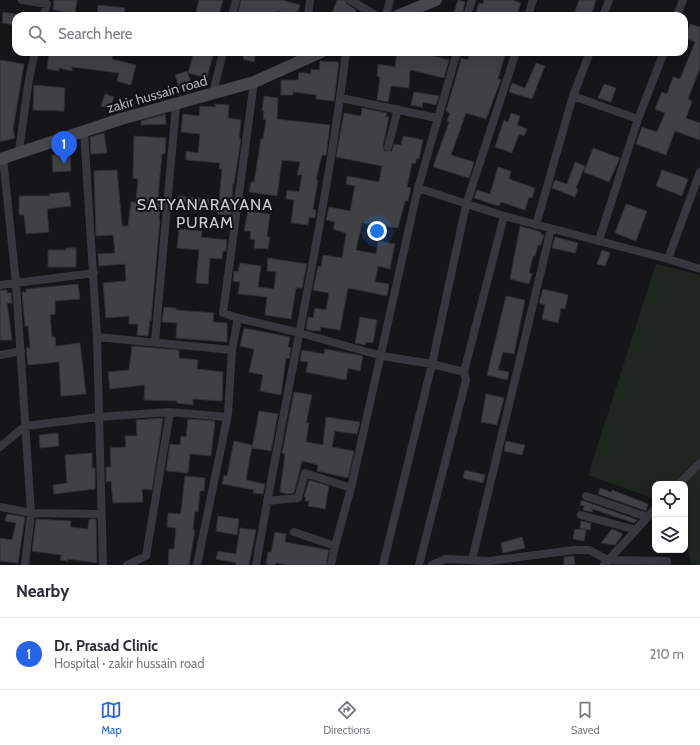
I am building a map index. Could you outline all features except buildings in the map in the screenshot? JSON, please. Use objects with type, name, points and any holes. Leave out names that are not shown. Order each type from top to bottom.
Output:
[{"type":"street","points":[[22,0],[47,4],[45,12]]},
{"type":"street","points":[[233,12],[236,0]]},
{"type":"street","points":[[308,12],[310,0]]},
{"type":"street","points":[[350,0],[370,12]]},
{"type":"street","points":[[387,12],[390,0]]},
{"type":"street","points":[[407,12],[436,0]]},
{"type":"street","points":[[468,12],[472,0]]},
{"type":"street","points":[[529,12],[533,0]]},
{"type":"street","points":[[604,12],[609,0]]},
{"type":"street","points":[[678,12],[683,0]]},
{"type":"street","points":[[19,151],[29,80],[34,56]]},
{"type":"street","points":[[213,93],[223,56]]},
{"type":"street","name":"zakir hussain road","points":[[1,159],[19,151],[84,132],[121,119],[176,105],[254,82],[311,56]]},
{"type":"street","points":[[256,565],[300,333],[341,98],[346,56]]},
{"type":"street","points":[[331,565],[382,356],[418,188],[455,56]]},
{"type":"street","points":[[383,565],[432,364],[466,205],[515,56]]},
{"type":"street","points":[[536,225],[573,96],[588,56]]},
{"type":"street","points":[[599,240],[638,119],[662,56]]},
{"type":"street","points":[[254,82],[223,313],[382,356],[432,364],[464,372]]},
{"type":"street","points":[[573,96],[638,119]]},
{"type":"street","points":[[341,98],[437,118]]},
{"type":"street","points":[[155,342],[176,105]]},
{"type":"street","points":[[388,147],[398,110]]},
{"type":"street","points":[[84,132],[97,337],[103,565]]},
{"type":"street","points":[[1,159],[16,283],[31,512],[25,565]]},
{"type":"street","points":[[668,259],[700,172]]},
{"type":"street","points":[[418,188],[466,205],[504,216],[599,240],[700,269]]},
{"type":"street","points":[[419,565],[466,380],[464,372],[504,216]]},
{"type":"street","points":[[472,560],[551,229]]},
{"type":"street","points":[[0,285],[94,273]]},
{"type":"street","points":[[197,565],[227,417],[232,350],[238,318]]},
{"type":"street","points":[[97,337],[232,350]]},
{"type":"street","points":[[0,355],[21,351]]},
{"type":"street","points":[[0,447],[25,426],[99,417],[170,412],[227,417]]},
{"type":"street","points":[[127,565],[146,556],[170,412]]},
{"type":"street","points":[[682,481],[700,463]]},
{"type":"street","points":[[267,501],[298,498],[305,473],[351,488]]},
{"type":"street","points":[[586,496],[647,517]]},
{"type":"street","points":[[0,507],[31,512],[101,514]]},
{"type":"street","points":[[606,562],[652,512]]},
{"type":"street","points":[[581,515],[636,530]]},
{"type":"street","points":[[294,532],[335,546]]},
{"type":"street","points":[[432,565],[446,562],[507,559],[574,550],[589,550],[606,562],[629,563],[667,561],[667,565]]},
{"type":"shaded area","points":[[656,264],[700,275],[700,565],[692,565],[688,550],[688,481],[652,481],[652,498],[588,475]]},
{"type":"place","name":"Dr. Prasad Clinic","points":[[64,164]]},
{"type":"district","name":"SATYANARAYANA PURAM","points":[[205,213]]}]
